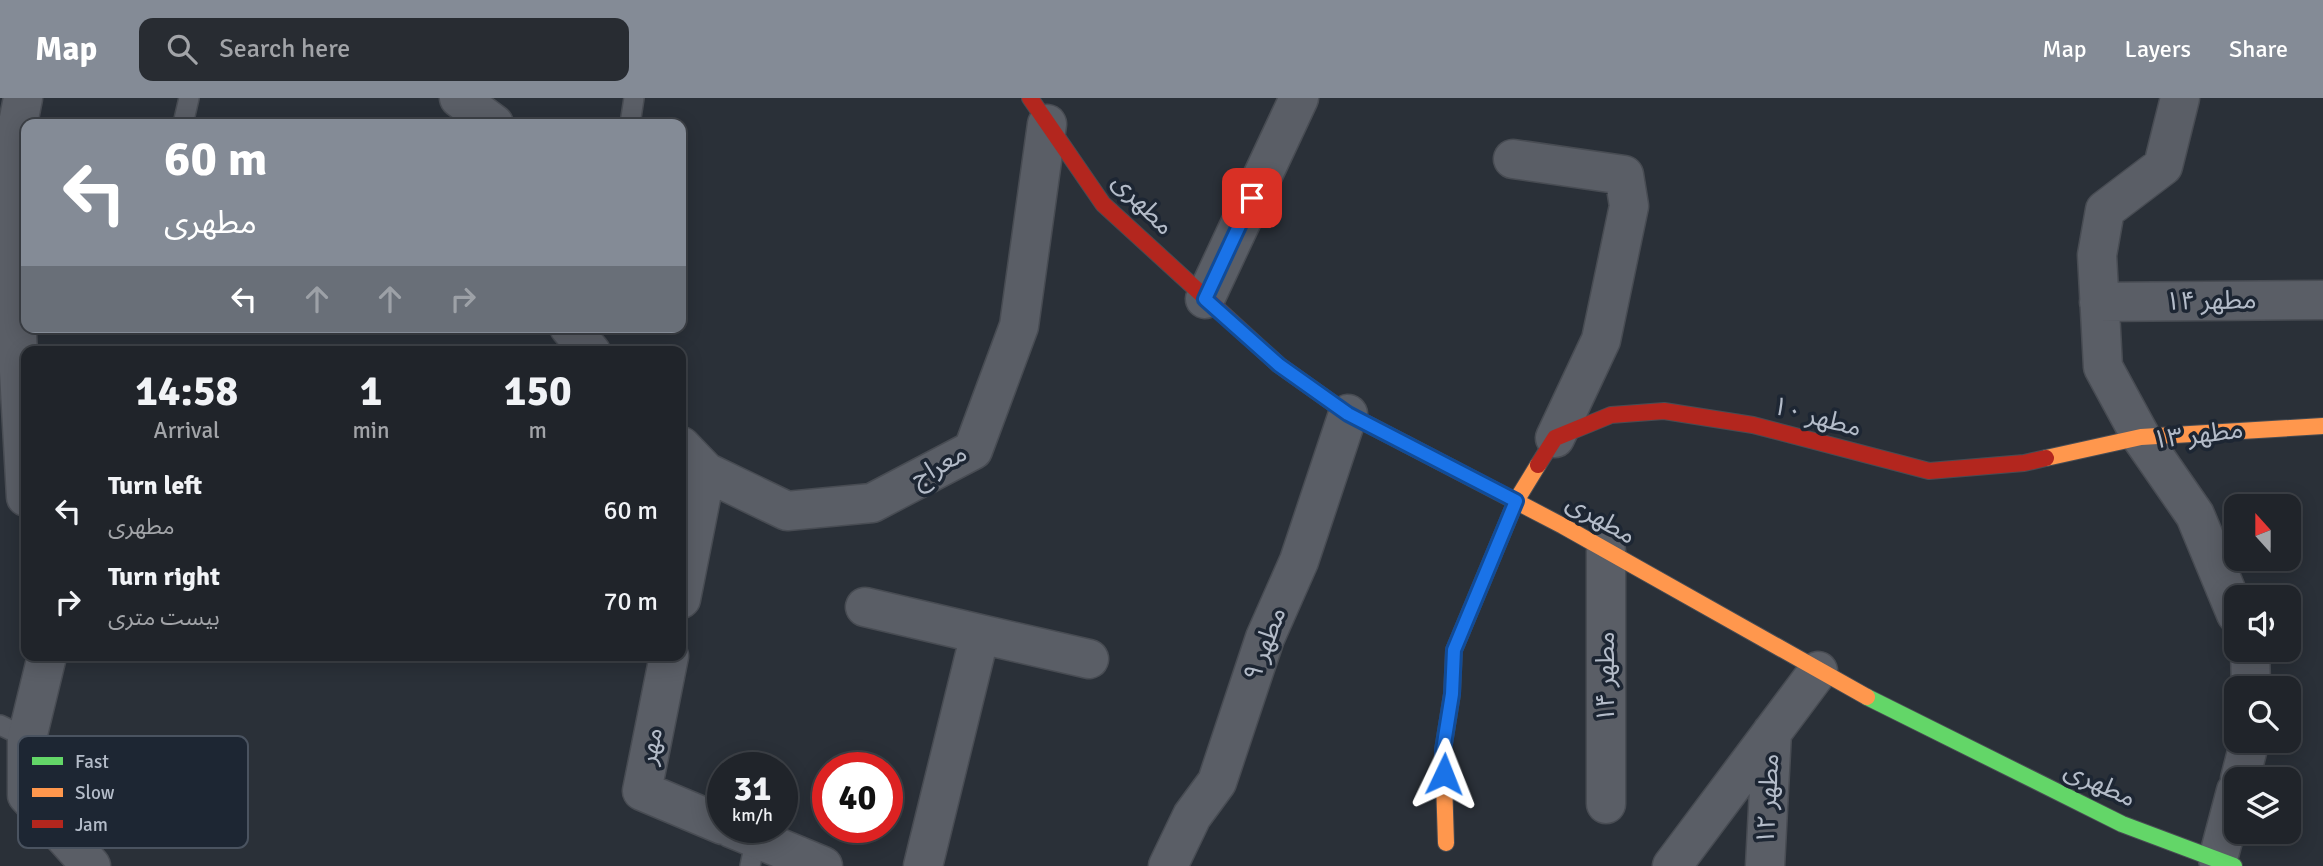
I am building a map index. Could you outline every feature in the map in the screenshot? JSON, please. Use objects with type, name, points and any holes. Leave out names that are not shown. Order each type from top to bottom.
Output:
[{"type":"street","points":[[21,119],[23,98]]},
{"type":"street","points":[[459,98],[487,119]]},
{"type":"street","points":[[1205,299],[1299,98]]},
{"type":"street","points":[[2141,438],[2103,367],[2097,255],[2105,210],[2163,166],[2180,98]]},
{"type":"street","name":"مطهری","points":[[1038,111],[1103,204],[1279,365],[1348,414],[1516,501],[1818,671],[2122,824],[2226,862]]},
{"type":"street","name":"معراج","points":[[694,459],[787,511],[872,503],[973,450],[1018,326],[1038,111]]},
{"type":"street","points":[[21,123],[17,172],[21,316]]},
{"type":"street","points":[[1446,843],[1443,750],[1452,694],[1454,650],[1516,501],[1555,438],[1601,340],[1629,206],[1623,175],[1513,159]]},
{"type":"street","name":"مطهر ۱۴","points":[[2099,302],[2323,300]]},
{"type":"street","name":"مطهر ۱۰","points":[[1555,438],[1611,415],[1664,411],[1753,425],[1928,471],[2024,463],[2141,438]]},
{"type":"street","name":"مطهر ۹","points":[[1168,866],[1192,816],[1217,782],[1265,638],[1300,561],[1348,414]]},
{"type":"street","name":"مطهر ۱۳","points":[[2141,438],[2323,426]]},
{"type":"street","name":"مطهر ۱۳","points":[[2141,438],[2195,515],[2224,585]]},
{"type":"street","points":[[686,545],[694,459]]},
{"type":"street","name":"مطهر ۱۴","points":[[1606,551],[1606,804]]},
{"type":"street","points":[[865,607],[1090,659]]},
{"type":"street","points":[[923,866],[981,634]]},
{"type":"street","points":[[18,754],[13,732],[45,661]]},
{"type":"street","name":"مهر","points":[[668,661],[642,791],[707,823]]},
{"type":"street","points":[[1672,866],[1818,671]]},
{"type":"street","name":"مطهر ۱۲","points":[[1765,866],[1772,732]]},
{"type":"street","name":"مهر","points":[[752,843],[822,866]]},
{"type":"street","points":[[2226,862],[2229,844]]},
{"type":"street","points":[[75,848],[91,866]]},
{"type":"lane","points":[[184,119],[189,98]]},
{"type":"lane","points":[[630,119],[634,98]]},
{"type":"traffic: fast","points":[[1867,697],[2122,824],[2234,866]]},
{"type":"traffic: slow","points":[[2046,458],[2141,437],[2323,426]]},
{"type":"traffic: slow","points":[[1406,444],[1563,526],[1867,697]]},
{"type":"traffic: slow","points":[[1446,843],[1443,750],[1452,694],[1454,650],[1516,501],[1538,465]]},
{"type":"traffic: jam","points":[[1030,98],[1103,204],[1279,365],[1348,414],[1406,444]]},
{"type":"traffic: jam","points":[[1538,465],[1555,438],[1611,415],[1664,411],[1753,425],[1929,471],[2024,463],[2046,458]]},
{"type":"route","points":[[1252,198],[1205,299],[1279,365],[1348,414],[1516,501],[1454,650],[1452,694],[1443,750],[1444,774]]}]
